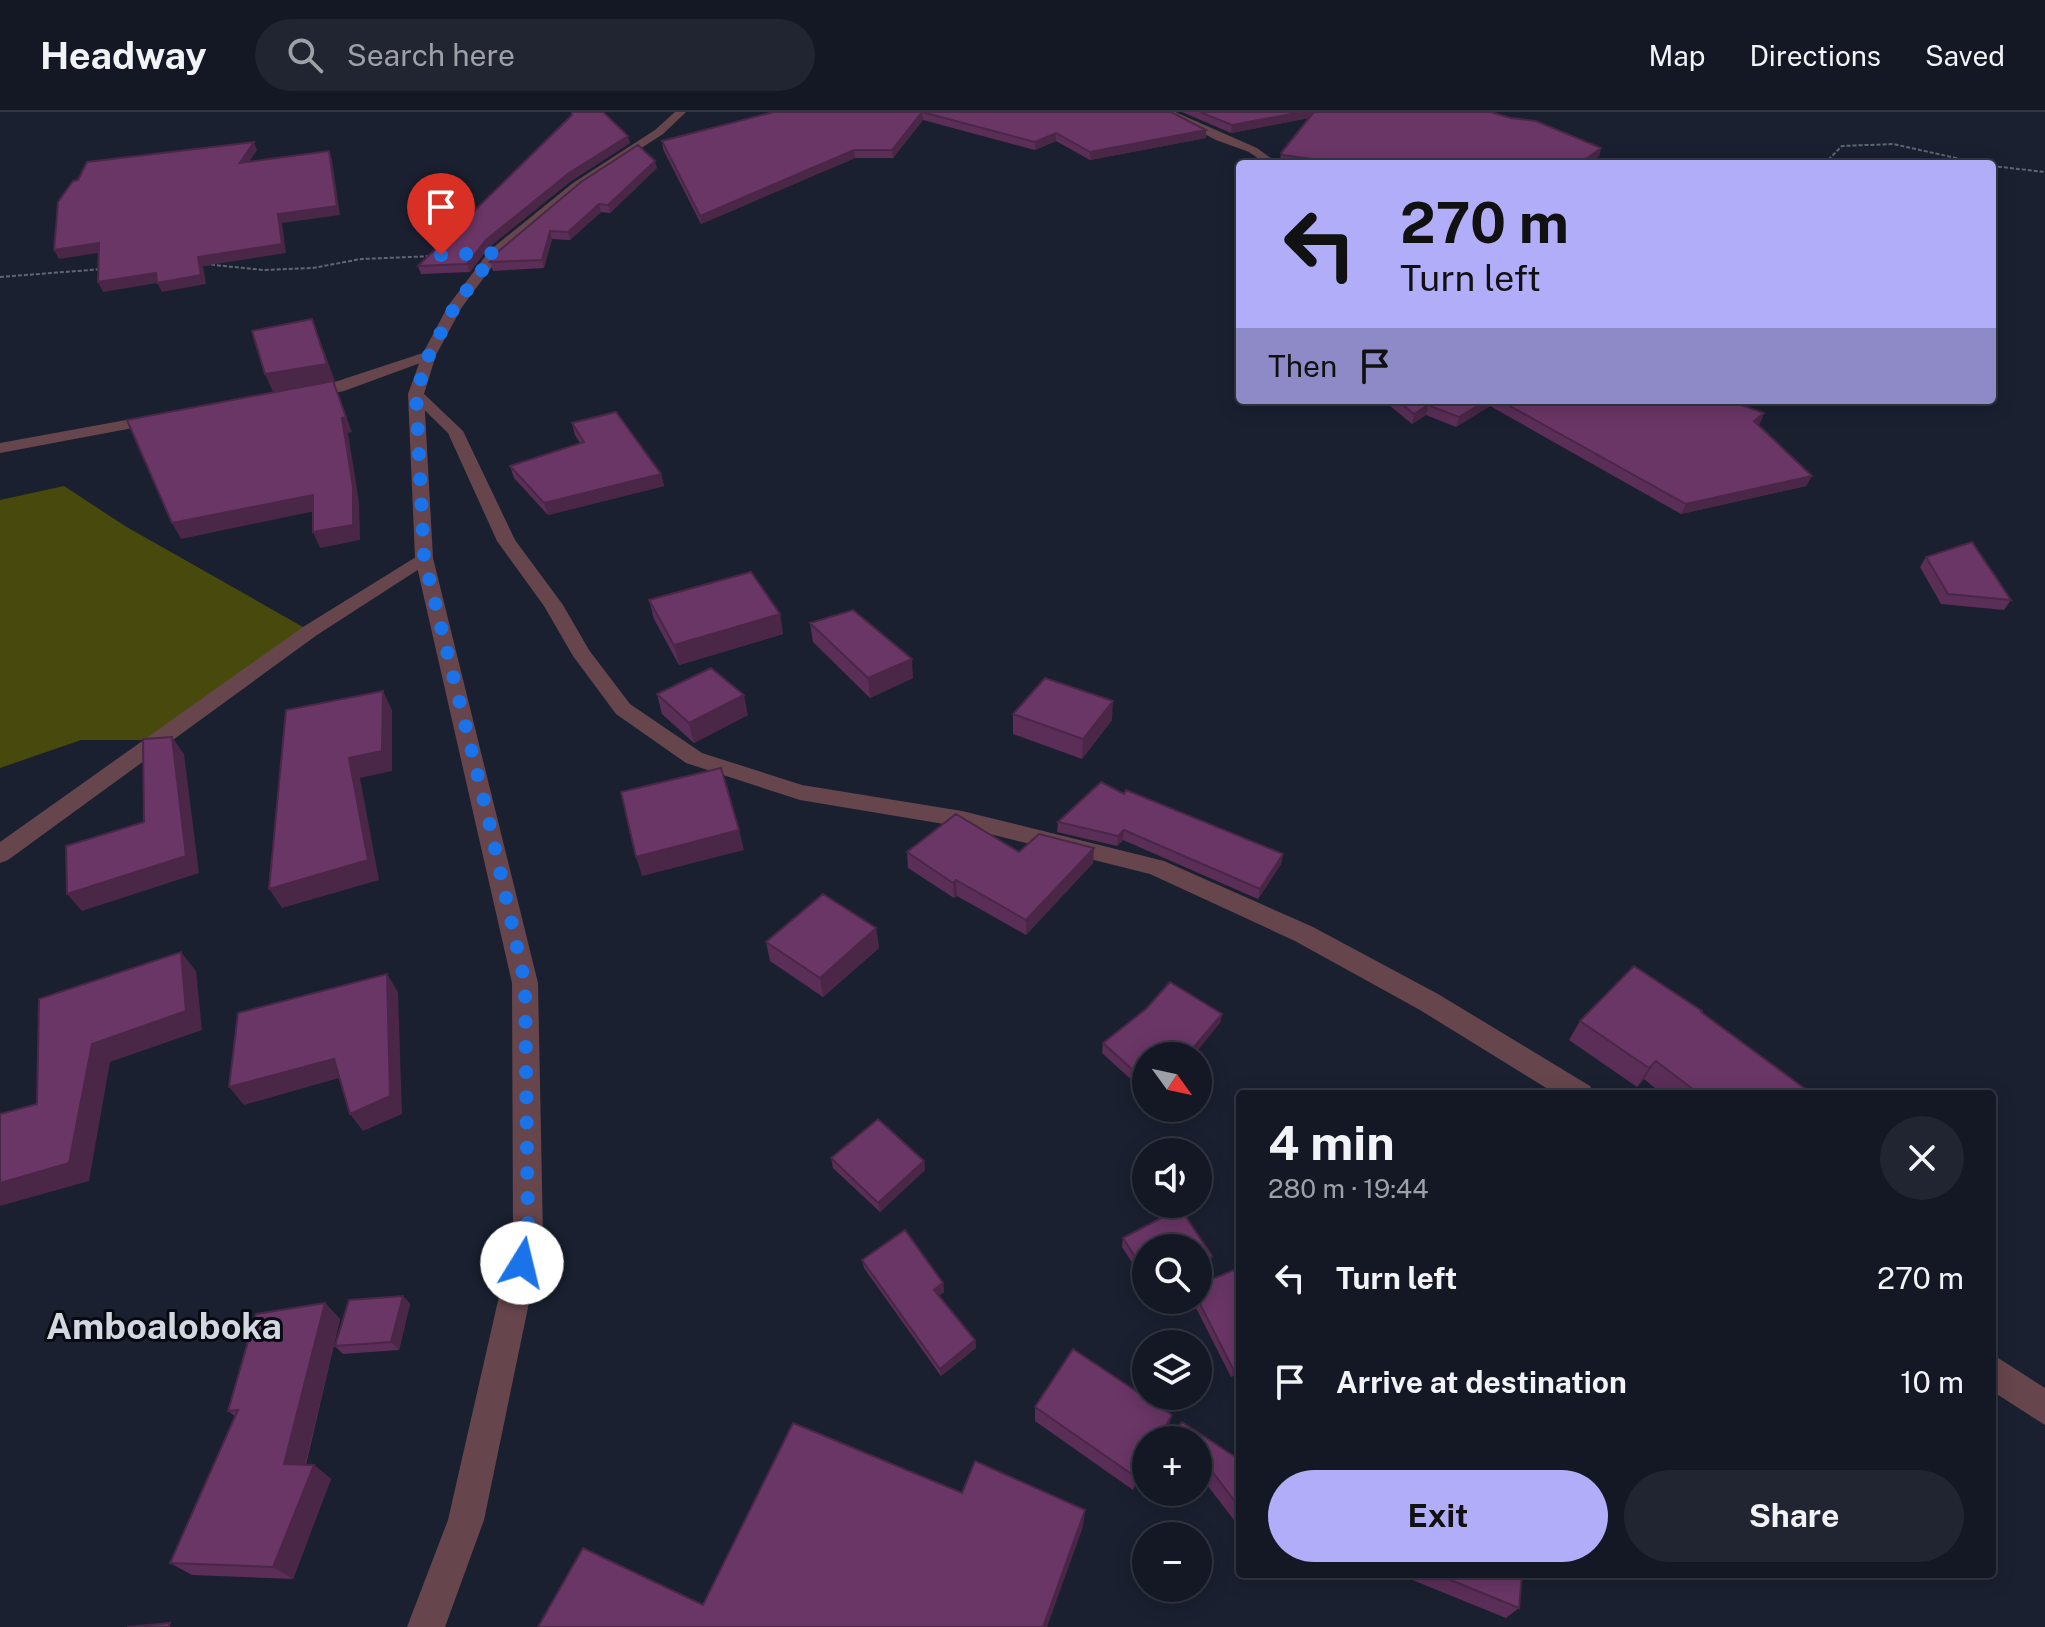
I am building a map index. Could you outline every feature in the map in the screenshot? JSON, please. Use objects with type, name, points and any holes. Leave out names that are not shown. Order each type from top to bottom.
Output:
[{"type":"street","points":[[426,1627],[466,1520],[528,1235],[525,983],[424,558],[416,394],[429,355],[455,306],[495,253],[577,185],[659,132],[681,112]]},
{"type":"street","points":[[1167,112],[1253,150],[1267,160]]},
{"type":"street","points":[[285,398],[339,388],[429,355]]},
{"type":"street","points":[[416,394],[455,431],[506,541],[553,605],[580,652],[623,709],[694,758],[800,792],[962,819],[1156,867],[1304,934],[1429,1002],[1573,1090]]},
{"type":"street","points":[[0,448],[179,416]]},
{"type":"street","points":[[0,854],[163,740],[310,631],[424,558]]},
{"type":"street","points":[[1996,1374],[2045,1408]]},
{"type":"path","points":[[1828,160],[1842,146],[1893,144],[1965,160]]},
{"type":"path","points":[[1996,166],[2045,172]]},
{"type":"path","points":[[200,264],[263,270],[313,268],[361,259],[495,253]]},
{"type":"path","points":[[0,277],[112,268]]},
{"type":"shaded area","points":[[64,486],[125,526],[310,631],[163,740],[81,740],[0,768],[0,500]]},
{"type":"building","points":[[572,112],[603,112],[628,136],[569,173],[486,240],[467,264],[418,266],[572,115]]},
{"type":"building","points":[[774,112],[922,112],[892,150],[854,150],[700,216],[662,141]]},
{"type":"building","points":[[922,112],[1171,112],[1206,130],[1090,152],[1056,133],[1035,142]]},
{"type":"building","points":[[1200,112],[1302,112],[1232,125]]},
{"type":"building","points":[[1314,112],[1490,112],[1536,121],[1601,148],[1584,160],[1320,160],[1281,153]]},
{"type":"building","points":[[254,142],[240,163],[329,151],[337,206],[278,214],[282,244],[198,257],[201,275],[157,283],[156,273],[98,282],[99,243],[54,250],[58,202],[73,181],[78,180],[87,162]]},
{"type":"building","points":[[638,145],[655,161],[608,205],[599,204],[568,232],[550,231],[542,260],[490,262],[500,250],[581,182]]},
{"type":"building","points":[[312,319],[327,364],[265,374],[252,331]]},
{"type":"building","points":[[333,381],[346,417],[342,418],[353,487],[353,525],[313,532],[313,495],[172,523],[127,420]]},
{"type":"building","points":[[1402,404],[1480,404],[1459,417],[1428,405],[1414,414]]},
{"type":"building","points":[[1506,404],[1738,404],[1764,413],[1754,421],[1812,476],[1686,504]]},
{"type":"building","points":[[616,412],[661,474],[544,503],[510,466],[584,442],[572,423]]},
{"type":"building","points":[[1972,542],[2011,600],[1948,594],[1926,557]]},
{"type":"building","points":[[751,572],[780,614],[674,645],[649,600]]},
{"type":"building","points":[[853,610],[912,659],[868,678],[810,623]]},
{"type":"building","points":[[711,668],[744,695],[689,723],[657,694]]},
{"type":"building","points":[[1045,678],[1113,701],[1083,739],[1013,714]]},
{"type":"building","points":[[383,691],[382,751],[349,758],[368,860],[269,889],[286,710]]},
{"type":"building","points":[[172,737],[186,856],[67,894],[66,846],[144,822],[143,739]]},
{"type":"building","points":[[721,768],[739,830],[636,857],[621,792]]},
{"type":"building","points":[[1101,782],[1124,794],[1126,790],[1283,854],[1260,889],[1124,830],[1118,836],[1058,822]]},
{"type":"building","points":[[956,814],[1019,852],[1039,834],[1094,848],[1026,920],[956,880],[953,883],[907,852]]},
{"type":"building","points":[[823,894],[876,928],[820,978],[766,942]]},
{"type":"building","points":[[181,952],[186,1011],[92,1044],[69,1163],[0,1183],[0,1114],[37,1104],[39,999]]},
{"type":"building","points":[[1634,966],[1702,1011],[1804,1088],[1694,1090],[1656,1061],[1649,1068],[1580,1021]]},
{"type":"building","points":[[387,974],[390,1096],[350,1114],[334,1059],[229,1087],[238,1013]]},
{"type":"building","points":[[1170,982],[1222,1014],[1198,1042],[1132,1042],[1132,1069],[1103,1043],[1146,1009]]},
{"type":"building","points":[[878,1119],[924,1161],[878,1203],[831,1158]]},
{"type":"building","points":[[1161,1218],[1187,1218],[1197,1234],[1132,1234],[1132,1252],[1123,1238]]},
{"type":"building","points":[[905,1230],[943,1283],[934,1290],[975,1340],[940,1369],[862,1260]]},
{"type":"building","points":[[1234,1270],[1236,1368],[1233,1369],[1205,1314],[1212,1314],[1212,1279]]},
{"type":"building","points":[[403,1296],[391,1342],[335,1346],[349,1300]]},
{"type":"building","points":[[325,1303],[284,1464],[314,1465],[273,1567],[170,1563],[238,1410],[228,1411],[256,1314]]},
{"type":"building","points":[[1073,1349],[1132,1388],[1132,1410],[1164,1410],[1172,1415],[1165,1426],[1132,1426],[1132,1474],[1035,1407]]},
{"type":"building","points":[[793,1423],[962,1493],[975,1461],[1085,1510],[1043,1627],[538,1627],[583,1548],[703,1605]]},
{"type":"building","points":[[1212,1442],[1236,1457],[1236,1503],[1212,1471]]},
{"type":"building","points":[[1446,1578],[1522,1578],[1519,1608]]},
{"type":"building","points":[[170,1623],[169,1627],[127,1627]]},
{"type":"district","name":"Amboaloboka","points":[[164,1326]]},
{"type":"route","points":[[441,255],[495,253],[455,306],[429,355],[416,394],[424,558],[525,983],[528,1235],[522,1263]]}]
